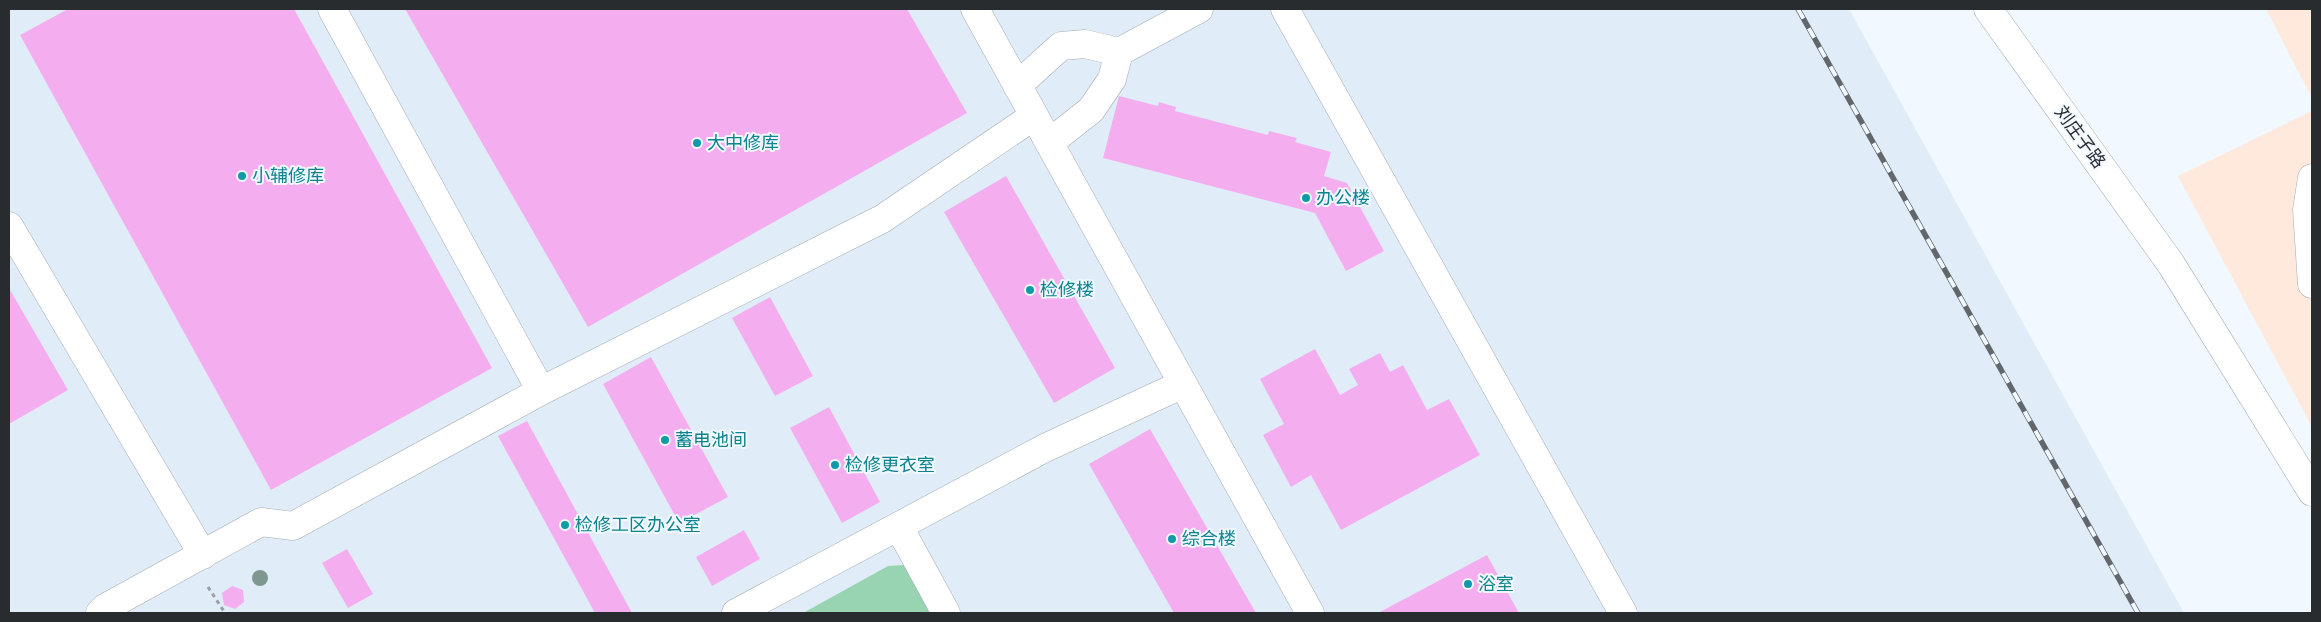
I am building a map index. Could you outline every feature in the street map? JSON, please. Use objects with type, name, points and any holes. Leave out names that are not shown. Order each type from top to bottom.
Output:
[{"type":"street","points":[[332,9],[541,391]]},
{"type":"street","points":[[975,9],[1310,613]]},
{"type":"street","points":[[1017,86],[1061,46],[1085,44],[1119,52],[1199,9]]},
{"type":"street","points":[[1285,9],[1623,613]]},
{"type":"street","name":"刘庄子路","points":[[1988,9],[2171,264],[2312,492]]},
{"type":"street","points":[[1049,144],[1091,110],[1112,79],[1119,52]]},
{"type":"street","points":[[100,613],[105,608],[261,522],[293,526],[541,391],[882,219],[1034,116]]},
{"type":"street","points":[[2312,178],[2307,210],[2312,284]]},
{"type":"street","points":[[9,226],[203,554]]},
{"type":"street","points":[[736,613],[1045,448],[1183,384]]},
{"type":"street","points":[[898,527],[946,613]]},
{"type":"shaded area","points":[[9,9],[1270,9],[1615,613],[9,613]]},
{"type":"shaded area","points":[[1275,9],[1849,9],[2184,613],[1622,613]]},
{"type":"shaded area","points":[[2266,9],[2312,9],[2312,98]]},
{"type":"shaded area","points":[[2312,111],[2312,427],[2178,176]]},
{"type":"green space","points":[[905,565],[943,613],[803,613],[888,566]]},
{"type":"building","name":"小辅修库","points":[[68,9],[294,9],[492,368],[271,490],[20,35]]},
{"type":"building","name":"大中修库","points":[[405,9],[907,9],[967,113],[588,327]]},
{"type":"building","name":"办公楼","points":[[1119,96],[1158,106],[1159,102],[1176,107],[1175,111],[1268,135],[1269,131],[1297,138],[1295,142],[1331,152],[1324,176],[1347,183],[1384,251],[1346,271],[1315,213],[1103,158]]},
{"type":"building","name":"检修楼","points":[[1006,176],[1115,368],[1054,403],[944,212]]},
{"type":"building","points":[[9,288],[68,390],[9,424]]},
{"type":"building","points":[[770,297],[813,376],[775,396],[732,318]]},
{"type":"building","points":[[1315,349],[1340,395],[1358,385],[1349,369],[1380,353],[1390,372],[1403,365],[1427,410],[1449,399],[1480,455],[1341,530],[1311,475],[1291,487],[1263,435],[1284,424],[1260,379]]},
{"type":"building","name":"蓄电池间","points":[[651,357],[728,497],[679,523],[603,384]]},
{"type":"building","name":"检修更衣室","points":[[829,407],[880,502],[842,523],[790,428]]},
{"type":"building","name":"检修工区办公室","points":[[527,421],[632,613],[595,613],[498,436]]},
{"type":"building","name":"综合楼","points":[[1150,429],[1256,613],[1174,613],[1089,464]]},
{"type":"building","points":[[744,530],[760,559],[712,586],[696,557]]},
{"type":"building","points":[[347,549],[373,594],[348,608],[322,563]]},
{"type":"building","name":"浴室","points":[[1487,555],[1519,613],[1378,613]]},
{"type":"building","points":[[232,586],[243,590],[244,602],[235,609],[224,605],[222,593]]},
{"type":"railway","points":[[1798,9],[2138,613]]},
{"type":"place","name":"大中修库","points":[[697,143]]},
{"type":"place","name":"小辅修库","points":[[242,176]]},
{"type":"place","name":"办公楼","points":[[1306,198]]},
{"type":"place","name":"检修楼","points":[[1030,290]]},
{"type":"place","name":"蓄电池间","points":[[665,440]]},
{"type":"place","name":"检修更衣室","points":[[835,465]]},
{"type":"place","name":"检修工区办公室","points":[[565,525]]},
{"type":"place","name":"综合楼","points":[[1172,539]]},
{"type":"place","name":"浴室","points":[[1468,584]]}]
